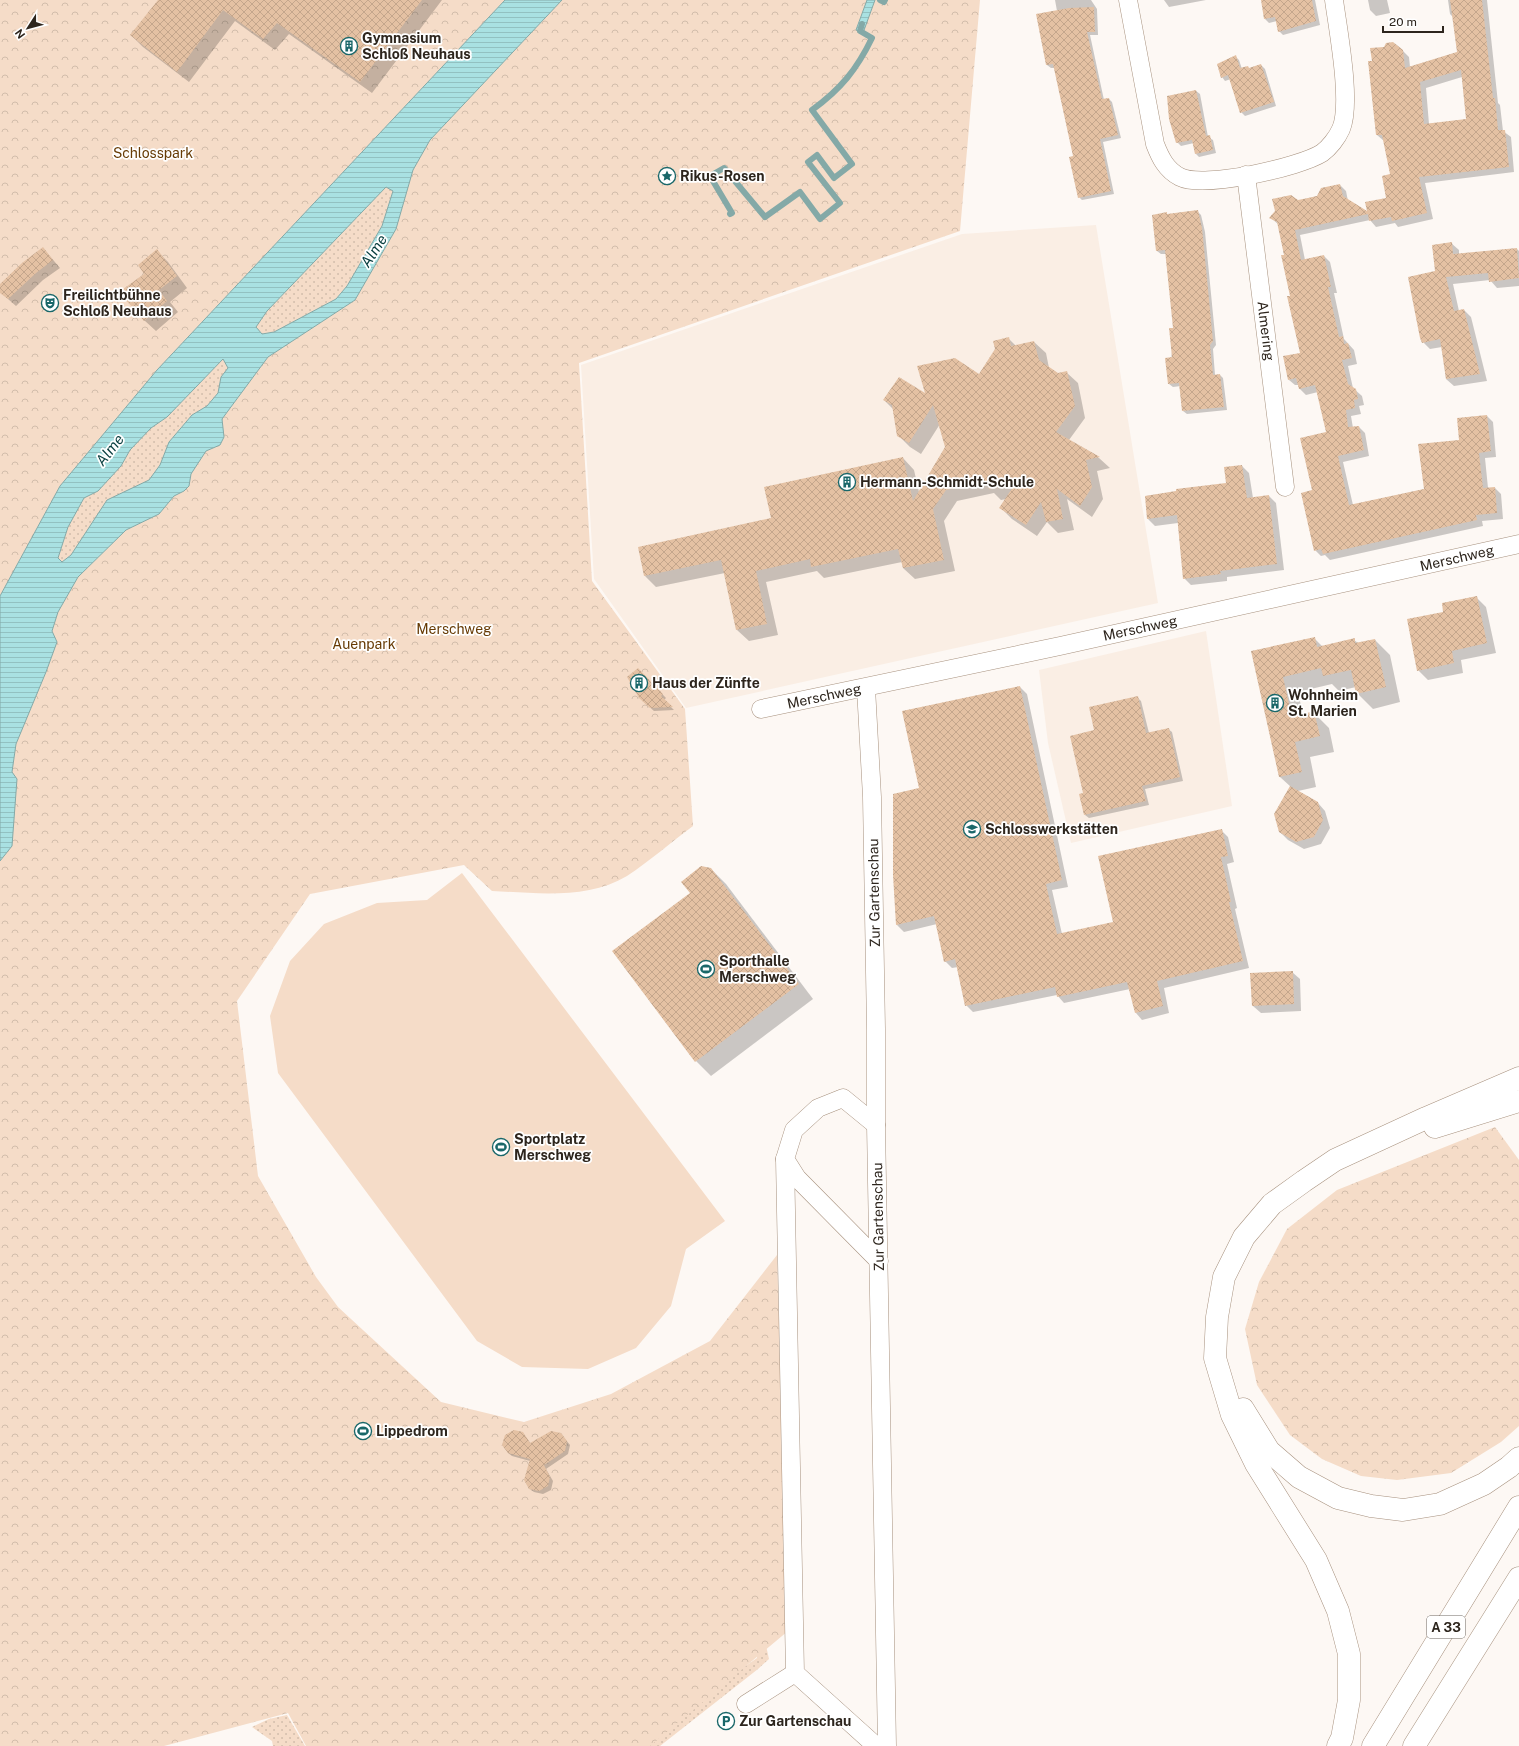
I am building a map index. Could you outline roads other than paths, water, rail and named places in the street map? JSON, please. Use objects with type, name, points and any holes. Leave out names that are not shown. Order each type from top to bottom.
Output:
[{"type":"highway","points":[[1338,1746],[1342,1738],[1349,1700],[1349,1654],[1338,1611],[1316,1560],[1256,1464],[1232,1415],[1215,1358],[1217,1317],[1224,1277],[1244,1238],[1272,1204],[1335,1160],[1426,1118],[1519,1078]]},
{"type":"highway","points":[[1519,1101],[1428,1130],[1353,1164],[1309,1188],[1279,1211],[1251,1245],[1232,1281],[1227,1319],[1226,1361],[1244,1410],[1269,1451],[1299,1476],[1338,1498],[1371,1506],[1402,1510],[1440,1504],[1484,1484],[1509,1467],[1519,1458]]},
{"type":"highway","name":"A 33","points":[[1373,1746],[1519,1507]]},
{"type":"highway","name":"A 33","points":[[1414,1746],[1519,1578]]},
{"type":"street","points":[[1128,0],[1155,144],[1161,159],[1172,172],[1181,178],[1192,180],[1212,180],[1246,175],[1311,158],[1323,152],[1341,129],[1346,113],[1343,69],[1334,0]]},
{"type":"street","name":"Almering","points":[[1246,175],[1285,487]]},
{"type":"street","name":"Merschweg","points":[[761,709],[866,688],[1519,544]]},
{"type":"street","name":"Zur Gartenschau","points":[[866,688],[872,804],[886,1746]]},
{"type":"street","points":[[876,1125],[843,1098],[818,1108],[794,1130],[785,1159],[795,1673],[876,1746]]},
{"type":"street","points":[[785,1159],[797,1178],[879,1261]]},
{"type":"street","points":[[746,1704],[795,1673]]},
{"type":"water","name":"Alme","points":[[505,0],[562,0],[430,140],[413,170],[396,229],[355,300],[268,357],[222,419],[224,437],[220,445],[206,451],[191,474],[189,486],[184,491],[174,496],[159,514],[126,530],[78,577],[58,612],[52,631],[57,642],[16,744],[12,772],[17,779],[12,846],[0,861],[0,596],[60,486],[157,370]],"holes":[[[386,187],[393,191],[382,226],[347,286],[336,299],[274,332],[262,334],[256,327],[267,311]],[[223,359],[228,368],[221,377],[218,393],[207,406],[192,415],[169,442],[160,465],[149,480],[107,500],[71,555],[62,562],[58,558],[68,527],[84,498],[98,491],[121,466],[130,450],[151,428],[167,417]]]},
{"type":"water","points":[[867,0],[875,0],[863,33],[856,30]]},
{"type":"waterway","points":[[880,0],[884,2],[885,0]]},
{"type":"waterway","points":[[730,214],[732,213],[710,176],[724,168],[765,217],[800,192],[820,219],[840,203],[808,162],[817,155],[834,178],[852,164],[812,110],[840,86],[854,69],[866,49],[872,38],[860,31],[862,24]]},
{"type":"place","name":"Gymnasium Schloß Neuhaus","points":[[349,46]]},
{"type":"place","name":"Rikus-Rosen","points":[[667,176]]},
{"type":"place","name":"Freilichtbühne Schloß Neuhaus","points":[[50,303]]},
{"type":"place","name":"Hermann-Schmidt-Schule","points":[[847,482]]},
{"type":"place","name":"Haus der Zünfte","points":[[639,683]]},
{"type":"place","name":"Wohnheim St. Marien","points":[[1275,703]]},
{"type":"place","name":"Schlosswerkstätten","points":[[972,829]]},
{"type":"place","name":"Sporthalle Merschweg","points":[[706,969]]},
{"type":"place","name":"Sportplatz Merschweg","points":[[501,1147]]},
{"type":"place","name":"Lippedrom","points":[[363,1431]]},
{"type":"place","name":"Zur Gartenschau","points":[[726,1721]]},
{"type":"park label","name":"Schlosspark","points":[[153,153]]},
{"type":"park label","name":"Auenpark","points":[[364,644]]}]
